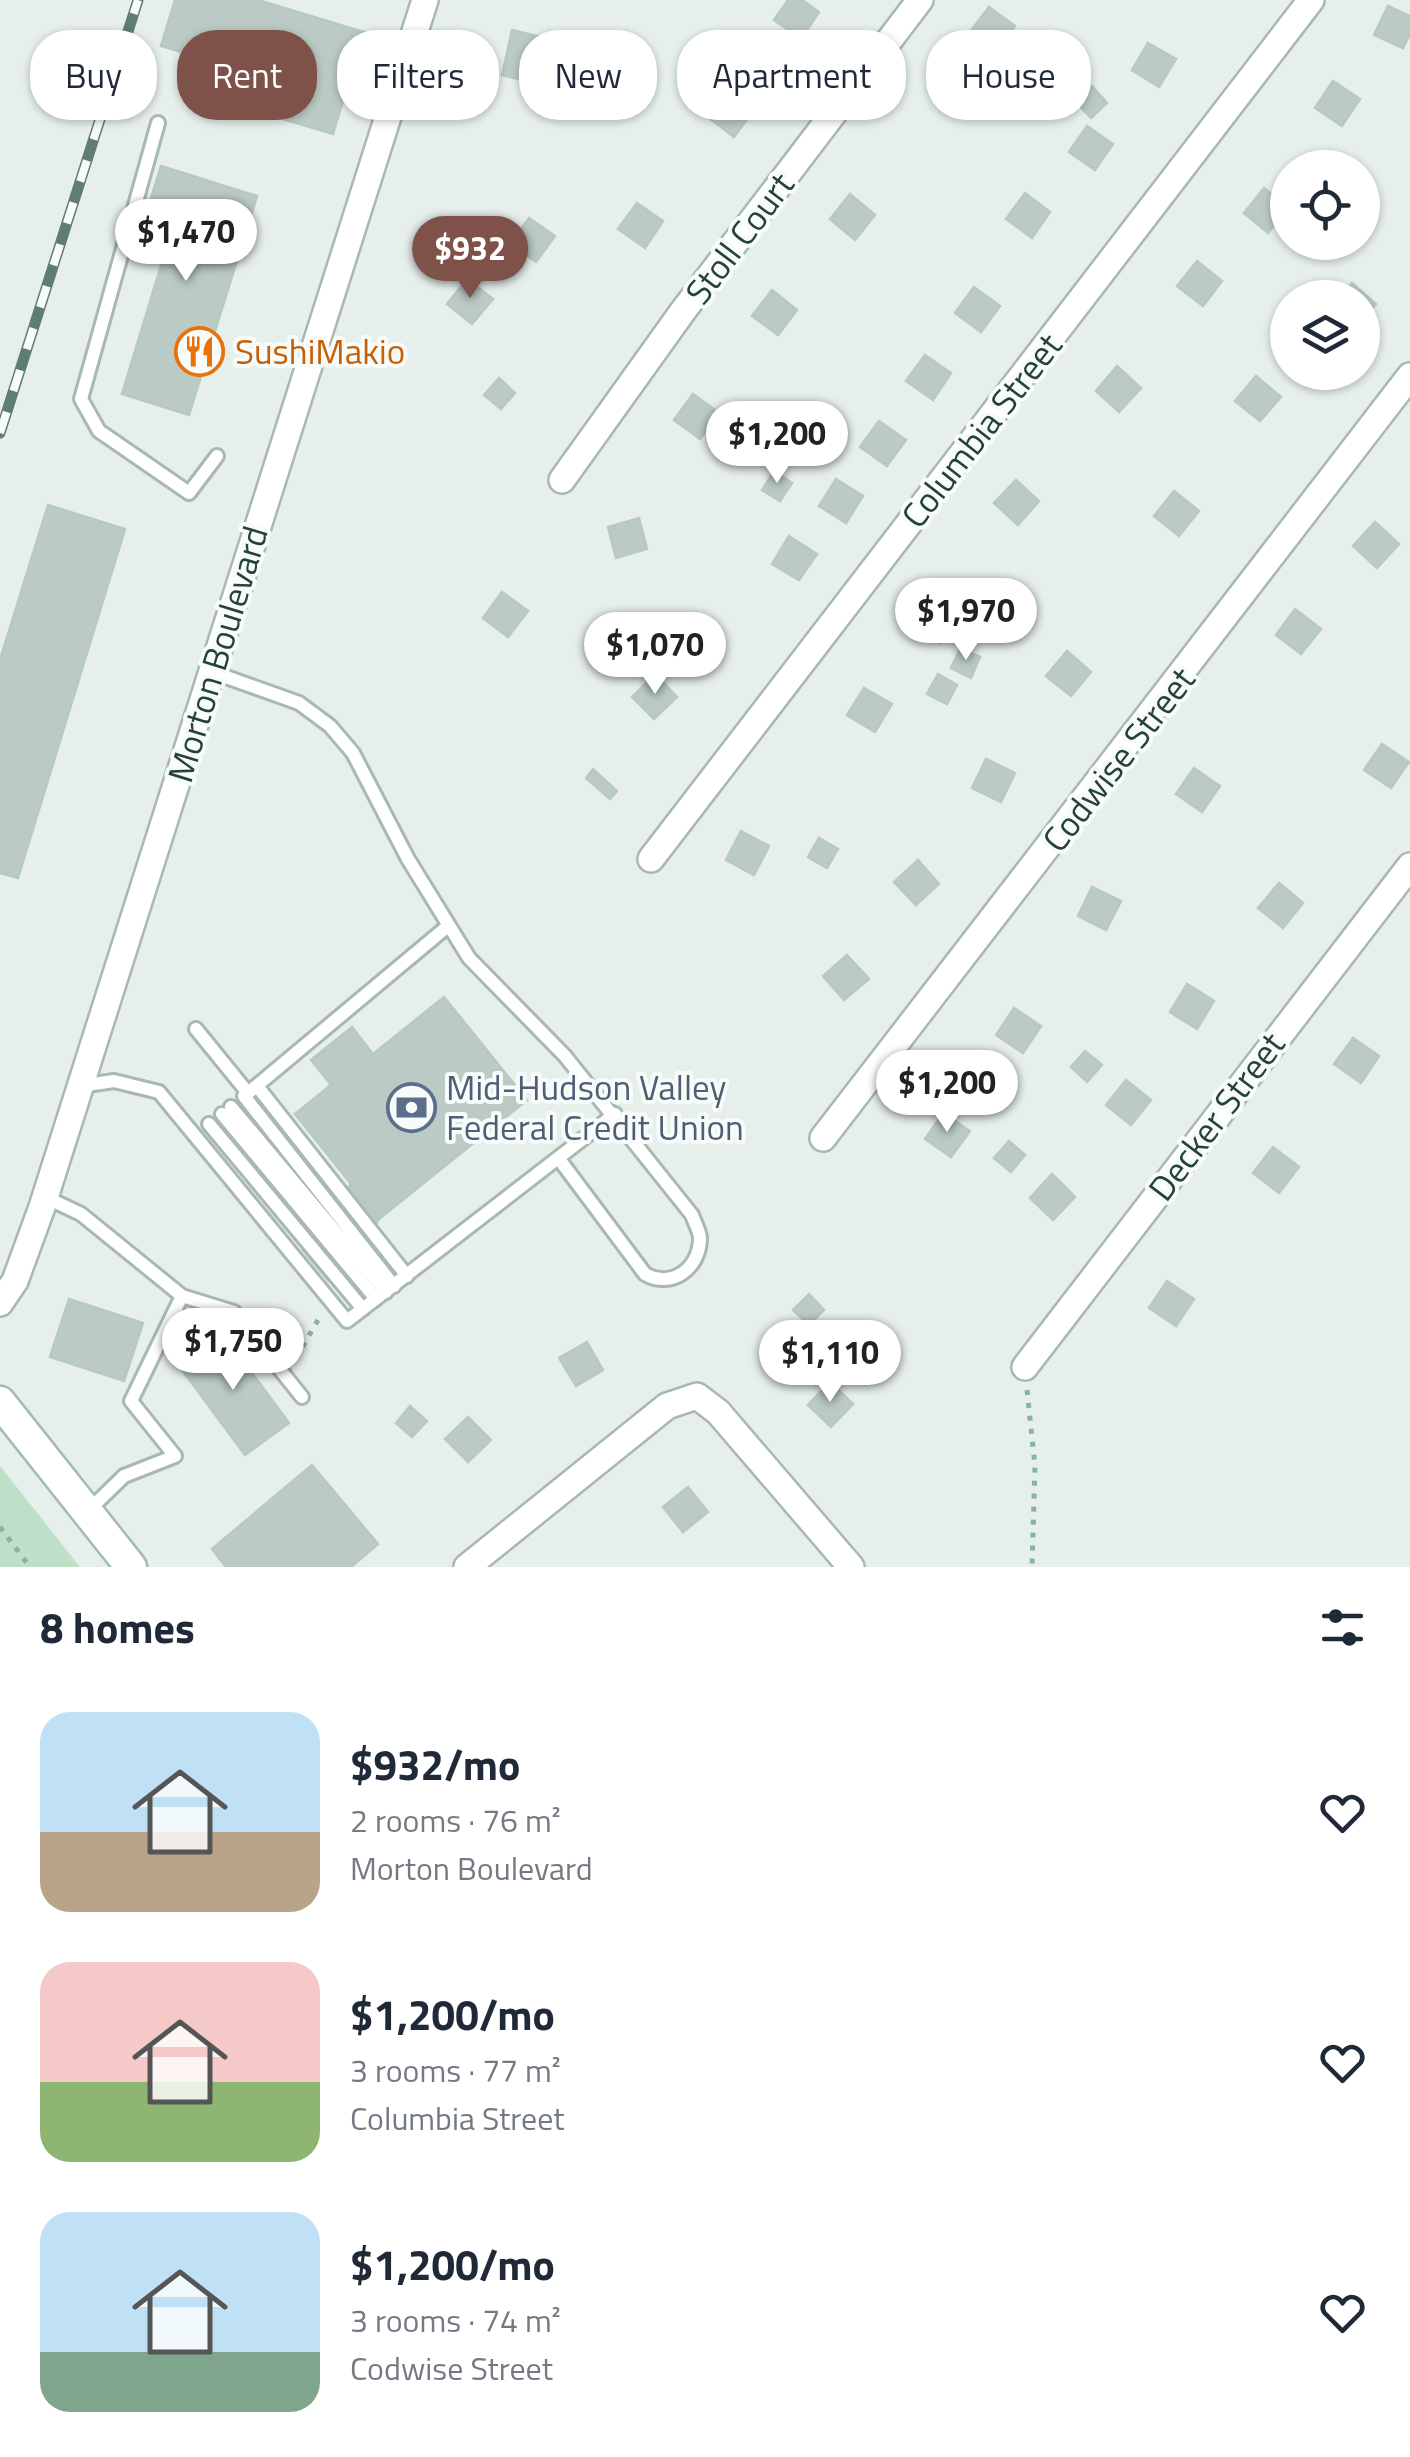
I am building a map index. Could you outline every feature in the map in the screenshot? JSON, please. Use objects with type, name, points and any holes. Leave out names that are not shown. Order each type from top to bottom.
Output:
[{"type":"street","name":"Morton Boulevard","points":[[0,1303],[16,1281],[45,1197],[425,0]]},
{"type":"street","name":"Stoll Court","points":[[562,480],[684,311],[920,0]]},
{"type":"street","name":"Columbia Street","points":[[650,860],[1310,0]]},
{"type":"street","name":"Codwise Street","points":[[823,1138],[1410,376]]},
{"type":"street","name":"Decker Street","points":[[1025,1368],[1410,866]]},
{"type":"street","points":[[468,1567],[668,1406],[697,1396],[718,1412],[851,1567]]},
{"type":"street","points":[[0,1402],[131,1567]]},
{"type":"lane","points":[[158,123],[80,399],[99,432],[189,493],[216,456]]},
{"type":"lane","points":[[212,672],[299,704],[330,726],[354,754],[448,926],[496,989],[565,1056],[615,1114],[692,1215],[700,1238],[692,1264],[676,1279],[658,1282],[645,1274],[559,1159]]},
{"type":"lane","points":[[198,1134],[448,926]]},
{"type":"lane","points":[[196,1030],[407,1276]]},
{"type":"lane","points":[[80,1086],[114,1082],[159,1092],[198,1134],[346,1320],[615,1114]]},
{"type":"lane","points":[[249,1092],[385,1292]]},
{"type":"lane","points":[[226,1110],[385,1292]]},
{"type":"lane","points":[[209,1124],[362,1309]]},
{"type":"lane","points":[[45,1197],[81,1214],[182,1296],[234,1312],[302,1397]]},
{"type":"lane","points":[[88,1512],[124,1476],[175,1456],[131,1401],[182,1296]]},
{"type":"path","points":[[286,1377],[330,1300]]},
{"type":"path","points":[[1025,1368],[1035,1466],[1032,1567]]},
{"type":"path","points":[[0,1528],[30,1567]]},
{"type":"green space","points":[[0,1466],[80,1567],[0,1567]]},
{"type":"building","points":[[175,0],[258,0],[357,30],[337,30],[337,120],[333,134],[286,120],[317,120],[317,30],[177,30],[177,51],[161,46]]},
{"type":"building","points":[[788,0],[802,0],[819,12],[807,30],[788,30],[774,20]]},
{"type":"building","points":[[1388,6],[1410,16],[1410,34],[1403,48],[1374,35]]},
{"type":"building","points":[[989,7],[1015,26],[1012,30],[972,30]]},
{"type":"building","points":[[512,30],[519,32],[519,79],[502,75]]},
{"type":"building","points":[[1148,43],[1176,59],[1159,87],[1132,70]]},
{"type":"building","points":[[1333,81],[1360,99],[1342,126],[1315,108]]},
{"type":"building","points":[[1091,87],[1107,103],[1091,118]]},
{"type":"building","points":[[712,120],[746,120],[734,137]]},
{"type":"building","points":[[1087,126],[1113,144],[1095,170],[1069,152]]},
{"type":"building","points":[[161,166],[257,196],[189,415],[122,394],[166,249],[138,240]]},
{"type":"building","points":[[1264,188],[1270,193],[1268,233],[1244,213]]},
{"type":"building","points":[[1025,193],[1050,212],[1032,238],[1006,219]]},
{"type":"building","points":[[850,194],[875,215],[855,240],[830,219]]},
{"type":"building","points":[[637,203],[663,221],[645,248],[618,229]]},
{"type":"building","points":[[529,218],[555,236],[536,262],[510,243]]},
{"type":"building","points":[[1197,261],[1222,281],[1203,306],[1177,286]]},
{"type":"building","points":[[467,279],[493,299],[472,324],[447,304]]},
{"type":"building","points":[[974,287],[1000,306],[981,332],[955,313]]},
{"type":"building","points":[[772,290],[797,310],[778,335],[752,316]]},
{"type":"building","points":[[925,355],[951,373],[933,400],[906,381]]},
{"type":"building","points":[[1117,366],[1141,388],[1119,412],[1096,391]]},
{"type":"building","points":[[1256,376],[1281,397],[1260,421],[1235,401]]},
{"type":"building","points":[[499,378],[515,393],[501,409],[484,395]]},
{"type":"building","points":[[693,394],[719,413],[700,439],[674,420]]},
{"type":"building","points":[[879,421],[906,440],[887,466],[860,447]]},
{"type":"building","points":[[774,471],[792,483],[780,501],[762,490]]},
{"type":"building","points":[[836,479],[863,496],[846,523],[819,506]]},
{"type":"building","points":[[1016,480],[1039,501],[1018,525],[994,503]]},
{"type":"building","points":[[1174,491],[1199,511],[1179,536],[1154,516]]},
{"type":"building","points":[[48,505],[125,529],[18,878],[0,873],[0,660]]},
{"type":"building","points":[[639,518],[647,549],[616,558],[608,527]]},
{"type":"building","points":[[1375,522],[1399,544],[1377,568],[1353,546]]},
{"type":"building","points":[[789,536],[817,554],[799,580],[772,564]]},
{"type":"building","points":[[502,592],[528,611],[508,637],[483,618]]},
{"type":"building","points":[[941,597],[963,620],[940,643],[917,620]]},
{"type":"building","points":[[1295,609],[1321,629],[1301,654],[1276,635]]},
{"type":"building","points":[[960,649],[980,657],[971,678],[951,668]]},
{"type":"building","points":[[1067,651],[1091,672],[1071,696],[1046,676]]},
{"type":"building","points":[[655,674],[677,697],[654,719],[632,697]]},
{"type":"building","points":[[938,674],[957,685],[947,704],[927,694]]},
{"type":"building","points":[[864,688],[892,704],[875,732],[847,715]]},
{"type":"building","points":[[1382,744],[1409,762],[1391,788],[1364,770]]},
{"type":"building","points":[[986,759],[1015,773],[1001,802],[972,788]]},
{"type":"building","points":[[1194,768],[1220,786],[1202,812],[1176,794]]},
{"type":"building","points":[[593,769],[617,791],[610,799],[586,778]]},
{"type":"building","points":[[741,831],[769,846],[754,875],[726,860]]},
{"type":"building","points":[[819,838],[838,849],[827,868],[808,857]]},
{"type":"building","points":[[918,860],[939,884],[916,905],[894,882]]},
{"type":"building","points":[[1279,883],[1303,903],[1283,928],[1258,908]]},
{"type":"building","points":[[1092,887],[1121,901],[1106,930],[1078,916]]},
{"type":"building","points":[[847,955],[869,979],[844,1000],[823,976]]},
{"type":"building","points":[[1187,984],[1214,1001],[1197,1029],[1170,1012]]},
{"type":"building","name":"Mid-Hudson Valley Federal Credit Union","points":[[444,997],[527,1100],[379,1219],[295,1114],[331,1085],[311,1060],[352,1027],[373,1054]]},
{"type":"building","points":[[1014,1008],[1041,1026],[1023,1053],[996,1035]]},
{"type":"building","points":[[1353,1038],[1379,1056],[1361,1083],[1334,1064]]},
{"type":"building","points":[[1085,1051],[1102,1065],[1087,1082],[1071,1067]]},
{"type":"building","points":[[1126,1080],[1151,1100],[1131,1125],[1106,1105]]},
{"type":"building","points":[[943,1113],[970,1131],[951,1157],[925,1139]]},
{"type":"building","points":[[1009,1141],[1025,1155],[1011,1172],[994,1158]]},
{"type":"building","points":[[1273,1147],[1299,1167],[1279,1193],[1253,1173]]},
{"type":"building","points":[[1052,1174],[1075,1197],[1053,1220],[1030,1198]]},
{"type":"building","points":[[351,1183],[379,1219],[350,1263],[328,1280],[303,1250],[325,1233]]},
{"type":"building","points":[[1167,1281],[1194,1299],[1176,1326],[1149,1308]]},
{"type":"building","points":[[809,1294],[824,1310],[809,1325],[793,1310]]},
{"type":"building","points":[[69,1299],[143,1323],[124,1381],[50,1357]]},
{"type":"building","points":[[221,1331],[289,1423],[245,1455],[177,1363]]},
{"type":"building","points":[[587,1342],[603,1370],[576,1386],[559,1358]]},
{"type":"building","points":[[830,1382],[853,1404],[831,1427],[808,1405]]},
{"type":"building","points":[[410,1406],[427,1421],[412,1437],[396,1423]]},
{"type":"building","points":[[468,1417],[491,1440],[468,1462],[445,1439]]},
{"type":"building","points":[[312,1465],[378,1544],[351,1567],[226,1567],[212,1549]]},
{"type":"building","points":[[688,1487],[708,1512],[683,1532],[663,1507]]},
{"type":"railway","points":[[0,433],[138,0]]},
{"type":"place","name":"SushiMakio","points":[[200,351]]},
{"type":"place","name":"Mid-Hudson Valley Federal Credit Union","points":[[411,1107]]}]
